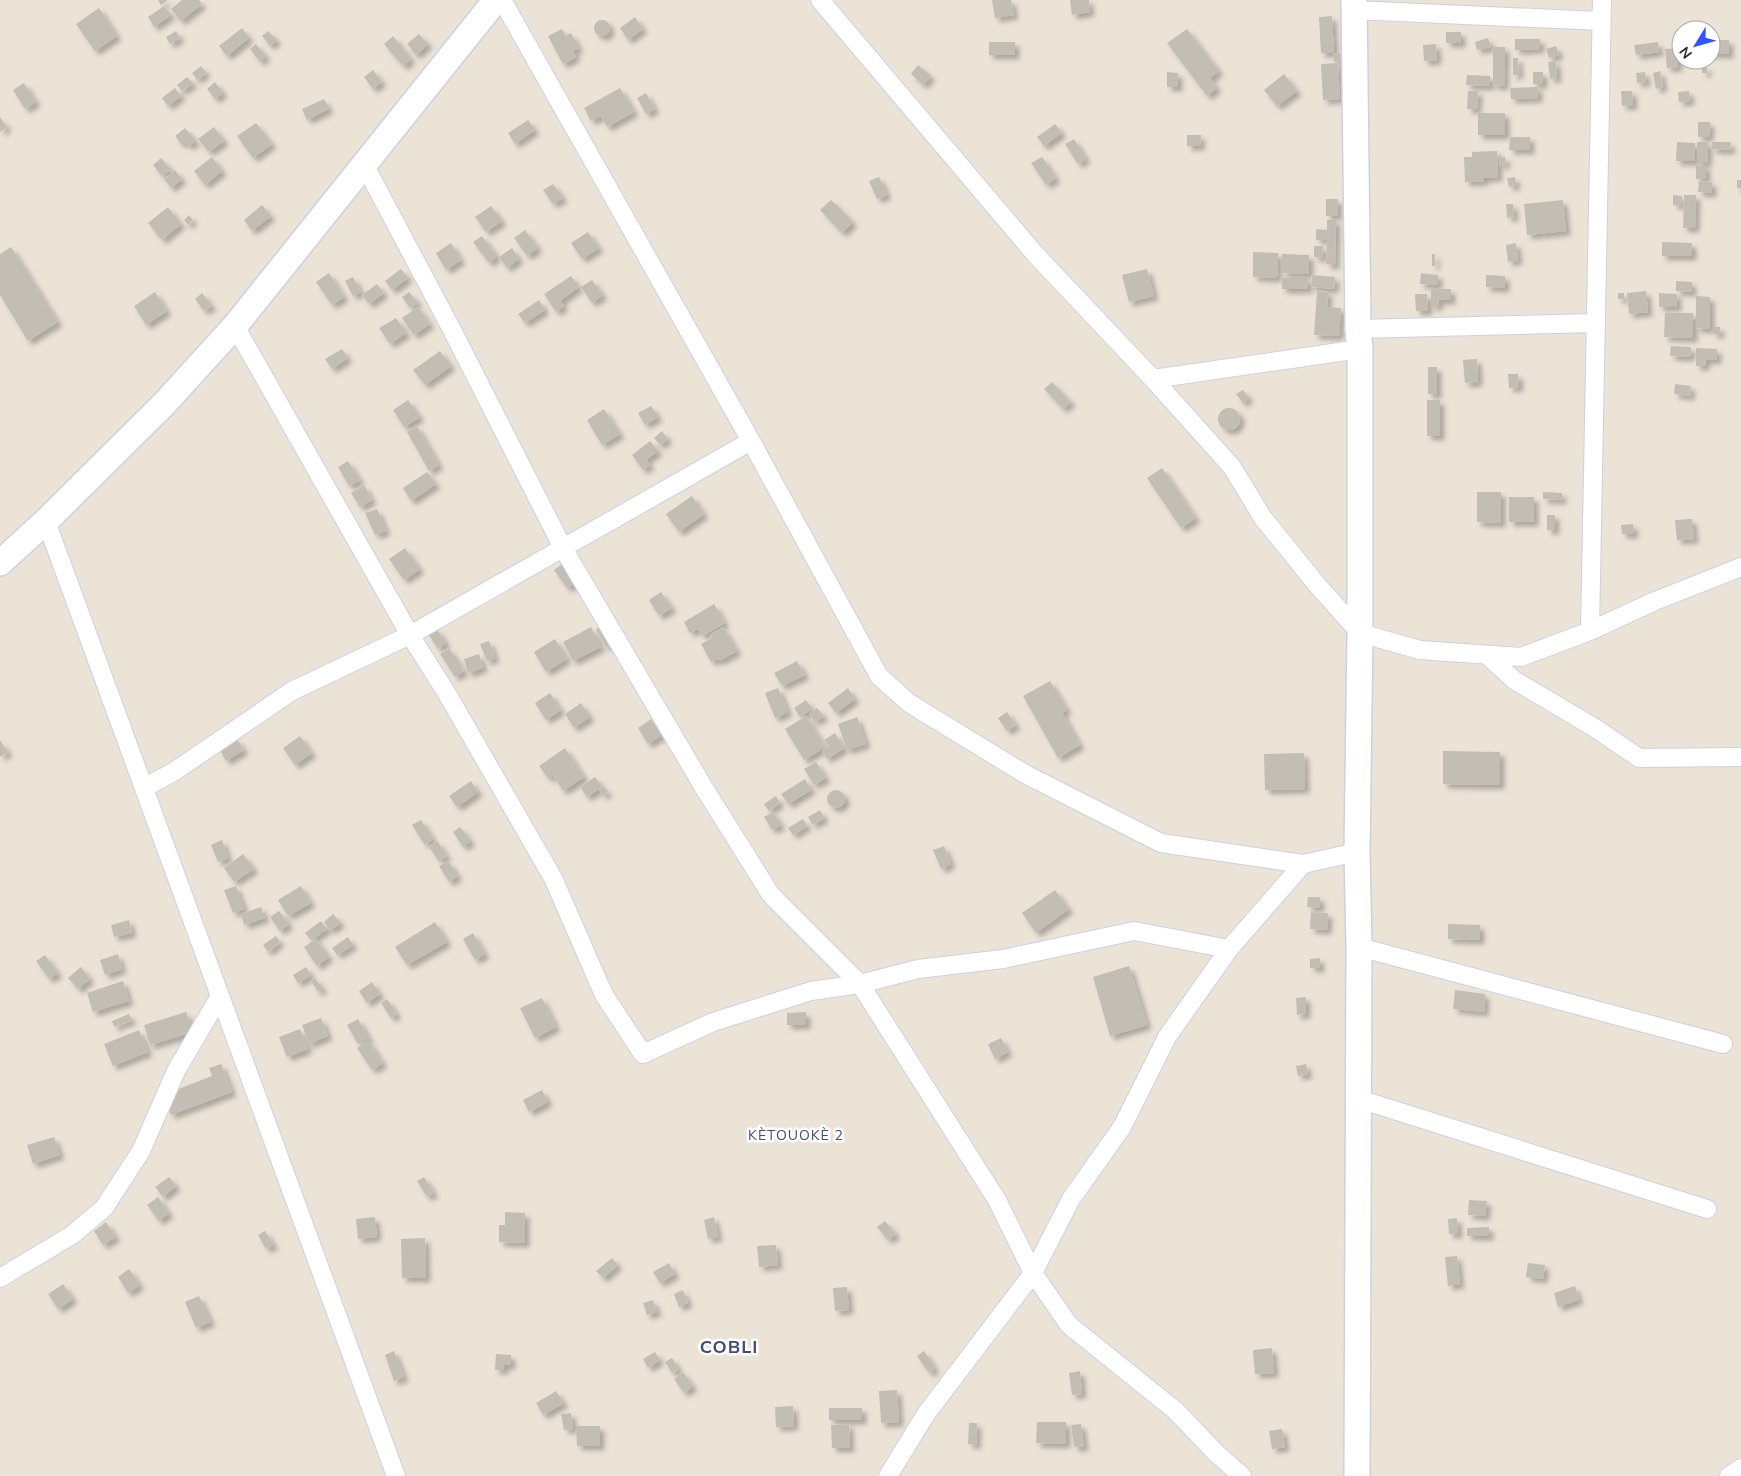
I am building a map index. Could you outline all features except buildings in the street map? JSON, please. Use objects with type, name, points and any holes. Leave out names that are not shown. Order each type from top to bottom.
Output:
[{"type":"main road","points":[[0,563],[46,521],[164,404],[235,326],[496,0]]},
{"type":"main road","points":[[1354,5],[1359,339],[1360,633],[1357,852],[1359,948],[1357,1476]]},
{"type":"street","points":[[502,0],[751,442],[879,676],[909,703],[1025,774],[1161,843],[1303,864],[1357,852]]},
{"type":"street","points":[[820,0],[1035,254],[1153,379],[1232,467],[1263,518],[1318,586],[1360,633],[1420,650],[1521,657],[1590,631],[1655,601],[1741,567]]},
{"type":"street","points":[[1590,631],[1602,0]]},
{"type":"street","points":[[1354,5],[1601,21]]},
{"type":"street","points":[[364,164],[451,328],[563,548],[704,788],[771,895],[860,984],[997,1200],[1033,1273],[1069,1325],[1176,1411],[1216,1453],[1242,1476]]},
{"type":"street","points":[[1153,379],[1359,339],[1596,324]]},
{"type":"street","points":[[235,326],[410,635],[446,692],[553,878],[604,995],[643,1054],[713,1022],[811,991],[860,984],[918,969],[1003,959],[1134,931],[1229,949]]},
{"type":"street","points":[[144,788],[175,770],[292,691],[410,635],[751,442]]},
{"type":"street","points":[[46,521],[396,1476]]},
{"type":"street","points":[[1487,655],[1514,680],[1595,728],[1639,758],[1741,757]]},
{"type":"street","points":[[888,1476],[926,1414],[1033,1273],[1071,1199],[1122,1127],[1167,1037],[1229,949],[1303,864]]},
{"type":"street","points":[[1359,948],[1723,1044]]},
{"type":"street","points":[[0,1278],[72,1235],[104,1208],[141,1151],[176,1070],[220,996]]},
{"type":"street","points":[[1359,1099],[1707,1209]]},
{"type":"street","points":[[1730,1476],[1741,1468]]},
{"type":"district","name":"KÈTOUOKÈ 2","points":[[796,1135]]},
{"type":"district","name":"COBLI","points":[[729,1346]]}]
